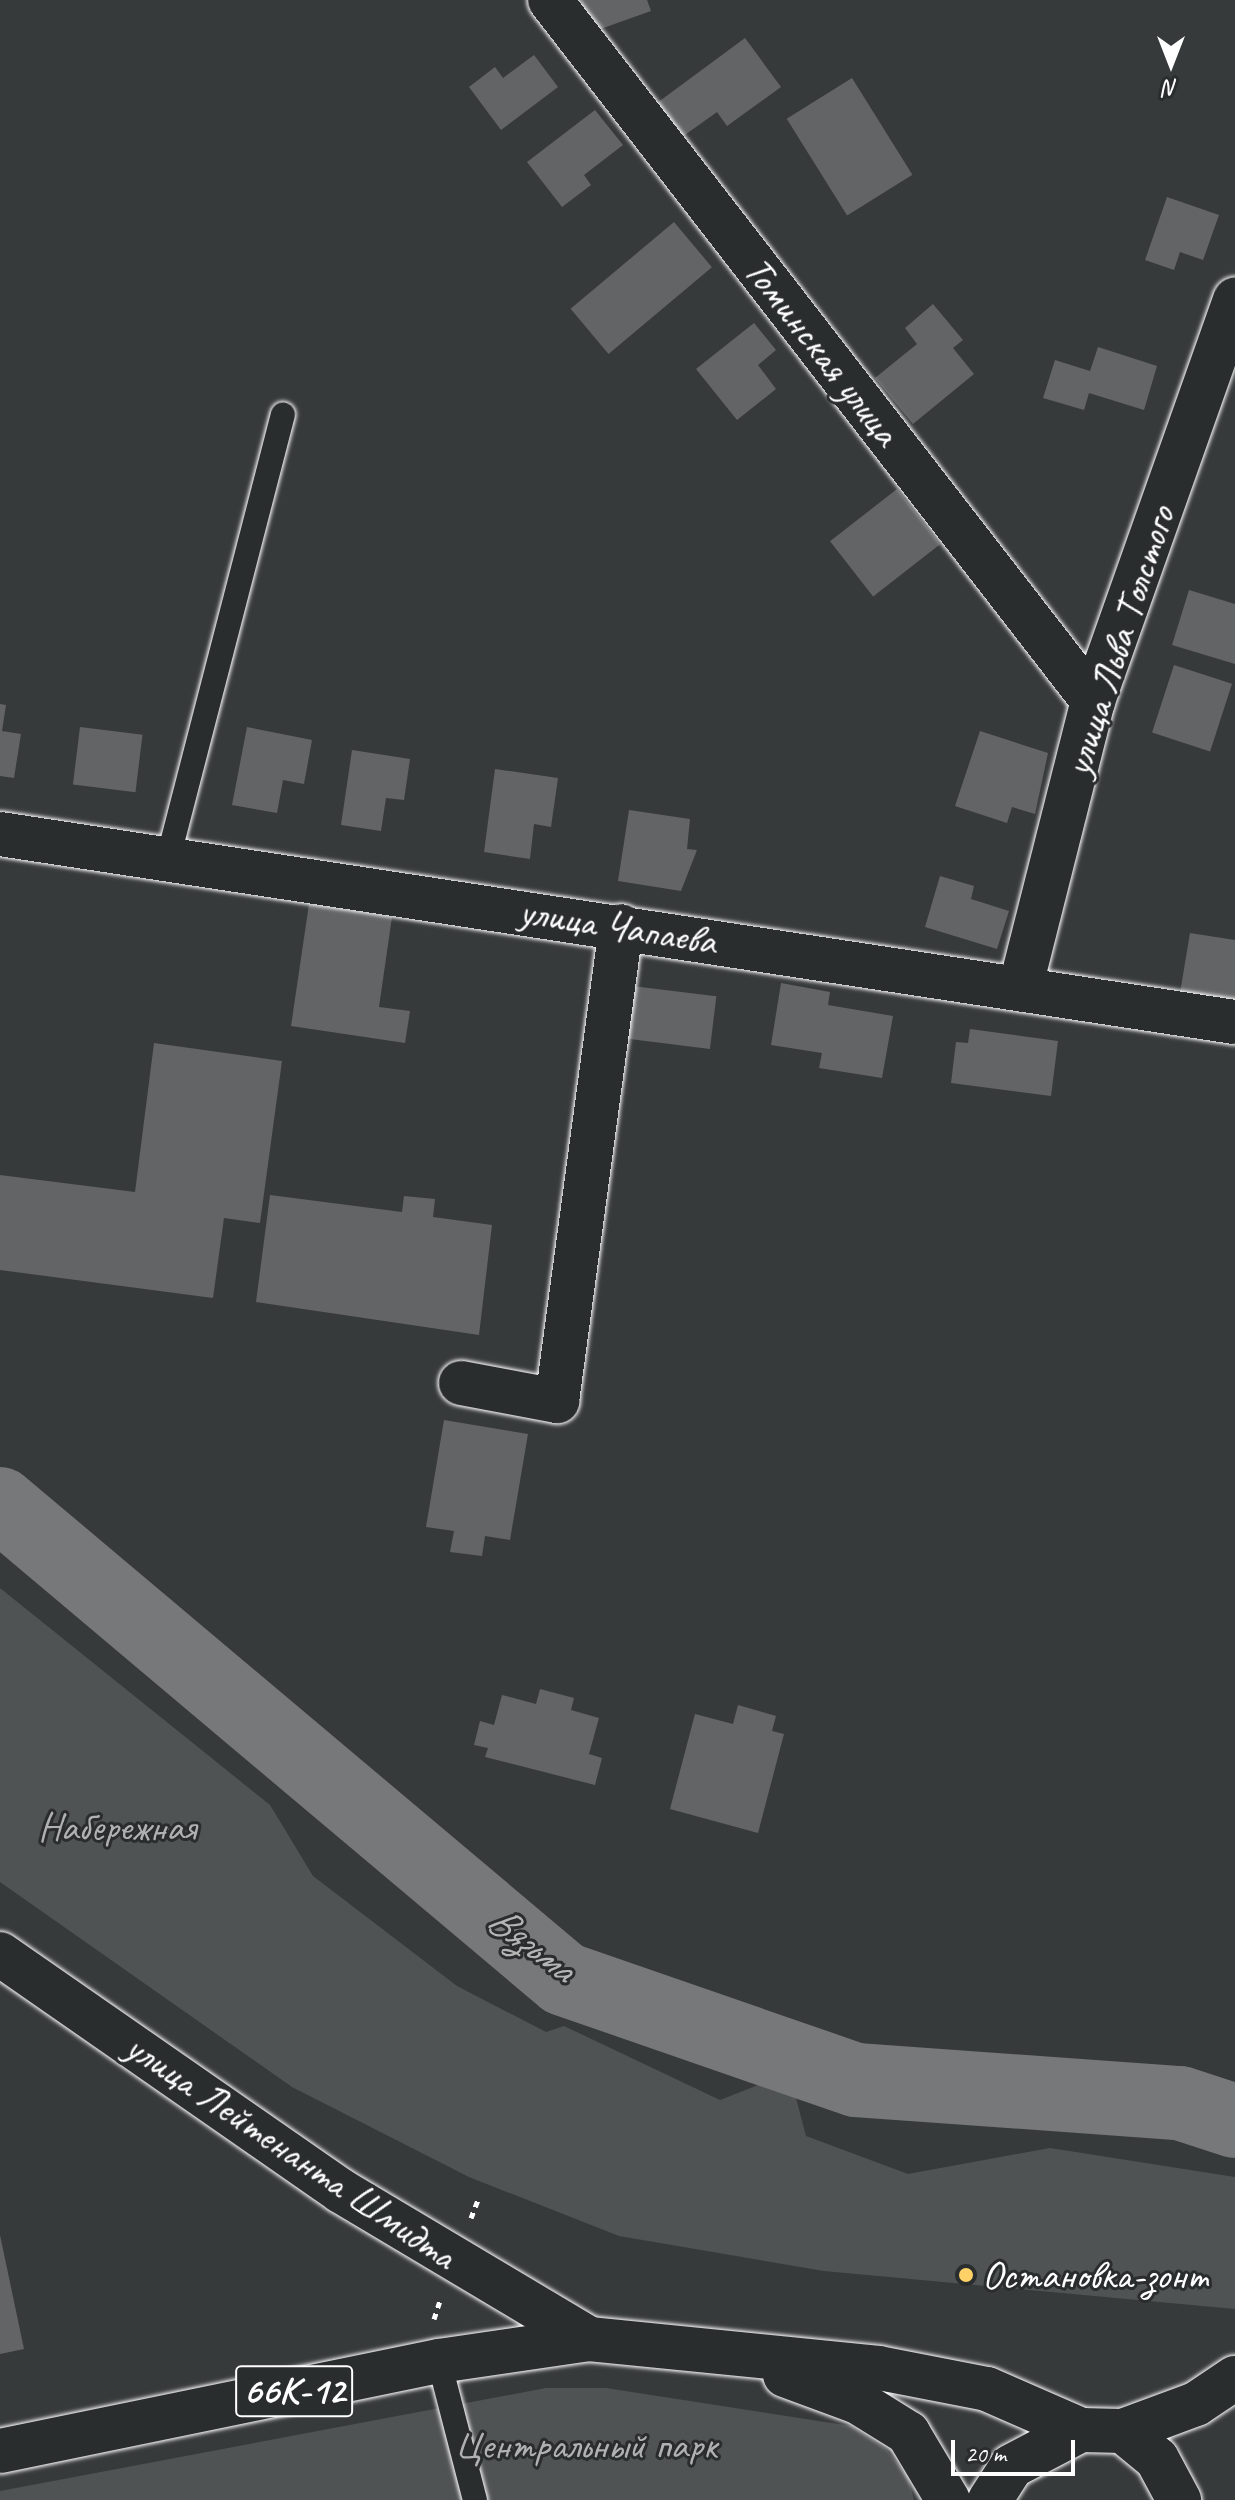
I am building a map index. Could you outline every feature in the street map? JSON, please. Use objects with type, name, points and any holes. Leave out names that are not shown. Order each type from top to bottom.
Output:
[{"type":"street","name":"Томинская улица","points":[[550,0],[1093,701]]},
{"type":"street","name":"улица Льва Толстого","points":[[1020,989],[1093,701],[1235,299]]},
{"type":"street","name":"улица Чапаева","points":[[0,834],[169,855],[1235,1022]]},
{"type":"street","points":[[461,1383],[557,1401],[621,926]]},
{"type":"street","name":"улица Лейтенанта Шмидта","points":[[0,1954],[341,2191],[589,2339]]},
{"type":"street","name":"66К-12","points":[[0,2451],[435,2345],[589,2339],[879,2368],[987,2389],[1102,2431],[1157,2459],[1179,2500]]},
{"type":"street","points":[[722,2352],[858,2402],[908,2433],[948,2500]]},
{"type":"street","points":[[990,2500],[1012,2466],[1102,2431],[1196,2404],[1235,2378]]},
{"type":"lane","points":[[169,855],[283,414]]},
{"type":"lane","points":[[435,2345],[475,2500]]},
{"type":"path","points":[[469,2222],[479,2197]]},
{"type":"path","points":[[435,2345],[444,2289]]},
{"type":"green space","name":"Набережная","points":[[0,1588],[270,1805],[313,1876],[457,1986],[546,2032],[564,2026],[720,2100],[766,2082],[796,2098],[806,2136],[908,2174],[1050,2148],[1235,2177],[1235,2309],[824,2271],[619,2236],[469,2177],[292,2087],[0,1882]]},
{"type":"green space","name":"Центральный парк","points":[[546,2388],[606,2388],[851,2426],[886,2449],[908,2477],[914,2500],[0,2500],[0,2491]]},
{"type":"building","points":[[581,0],[647,0],[651,11],[592,32]]},
{"type":"building","points":[[745,38],[781,87],[727,126],[717,112],[682,137],[657,103]]},
{"type":"building","points":[[534,55],[558,87],[501,130],[469,87],[495,67],[503,78]]},
{"type":"building","points":[[852,78],[912,175],[847,215],[787,119]]},
{"type":"building","points":[[595,110],[623,145],[584,175],[591,185],[562,207],[527,162]]},
{"type":"building","points":[[1167,197],[1219,215],[1203,260],[1180,252],[1174,270],[1145,260]]},
{"type":"building","points":[[674,222],[712,267],[609,354],[571,309]]},
{"type":"building","points":[[933,304],[963,340],[953,348],[974,374],[913,424],[875,378],[917,344],[905,328]]},
{"type":"building","points":[[754,323],[776,350],[758,365],[776,389],[737,420],[696,369]]},
{"type":"building","points":[[1098,347],[1157,366],[1144,410],[1089,393],[1084,410],[1043,398],[1055,360],[1090,371]]},
{"type":"building","points":[[897,489],[940,544],[873,596],[830,541]]},
{"type":"building","points":[[1189,590],[1235,604],[1235,664],[1172,645]]},
{"type":"building","points":[[1174,665],[1232,684],[1210,751],[1152,733]]},
{"type":"building","points":[[0,704],[6,705],[2,731],[21,734],[14,778],[0,776]]},
{"type":"building","points":[[80,727],[143,735],[135,792],[73,785]]},
{"type":"building","points":[[247,727],[312,740],[304,784],[283,780],[277,813],[232,805]]},
{"type":"building","points":[[980,731],[1048,753],[1035,814],[1012,807],[1007,823],[955,806]]},
{"type":"building","points":[[352,750],[410,759],[404,800],[386,798],[381,831],[341,825]]},
{"type":"building","points":[[495,769],[558,778],[551,827],[534,824],[530,859],[484,852]]},
{"type":"building","points":[[629,810],[690,819],[687,849],[697,850],[681,891],[618,881]]},
{"type":"building","points":[[940,876],[974,886],[971,899],[1009,911],[997,949],[925,927]]},
{"type":"building","points":[[309,904],[392,917],[379,1007],[410,1011],[405,1043],[291,1026]]},
{"type":"building","points":[[1190,933],[1235,940],[1235,1002],[1180,993]]},
{"type":"building","points":[[781,983],[830,992],[828,1005],[893,1016],[882,1078],[819,1068],[822,1053],[771,1045]]},
{"type":"building","points":[[632,986],[716,996],[710,1049],[626,1039]]},
{"type":"building","points":[[970,1029],[1058,1041],[1051,1096],[951,1083],[956,1042],[968,1043]]},
{"type":"building","points":[[154,1043],[282,1061],[260,1223],[224,1218],[213,1298],[0,1270],[0,1175],[135,1192]]},
{"type":"building","points":[[270,1195],[402,1212],[404,1196],[435,1199],[433,1217],[492,1225],[479,1335],[256,1302]]},
{"type":"building","points":[[444,1420],[528,1434],[510,1540],[485,1536],[482,1556],[450,1552],[454,1531],[426,1527]]},
{"type":"building","points":[[540,1689],[574,1698],[571,1710],[599,1718],[589,1754],[602,1758],[595,1785],[485,1757],[488,1748],[474,1745],[480,1721],[494,1725],[502,1695],[536,1704]]},
{"type":"building","points":[[738,1705],[776,1716],[772,1731],[784,1734],[758,1833],[670,1809],[695,1714],[733,1724]]},
{"type":"building","points":[[0,2235],[24,2349],[0,2354]]},
{"type":"waterway","name":"Вязьма","points":[[0,1504],[564,1979],[856,2080],[1180,2103],[1235,2121]]},
{"type":"place","name":"Остановка-зонт","points":[[966,2275]]}]
